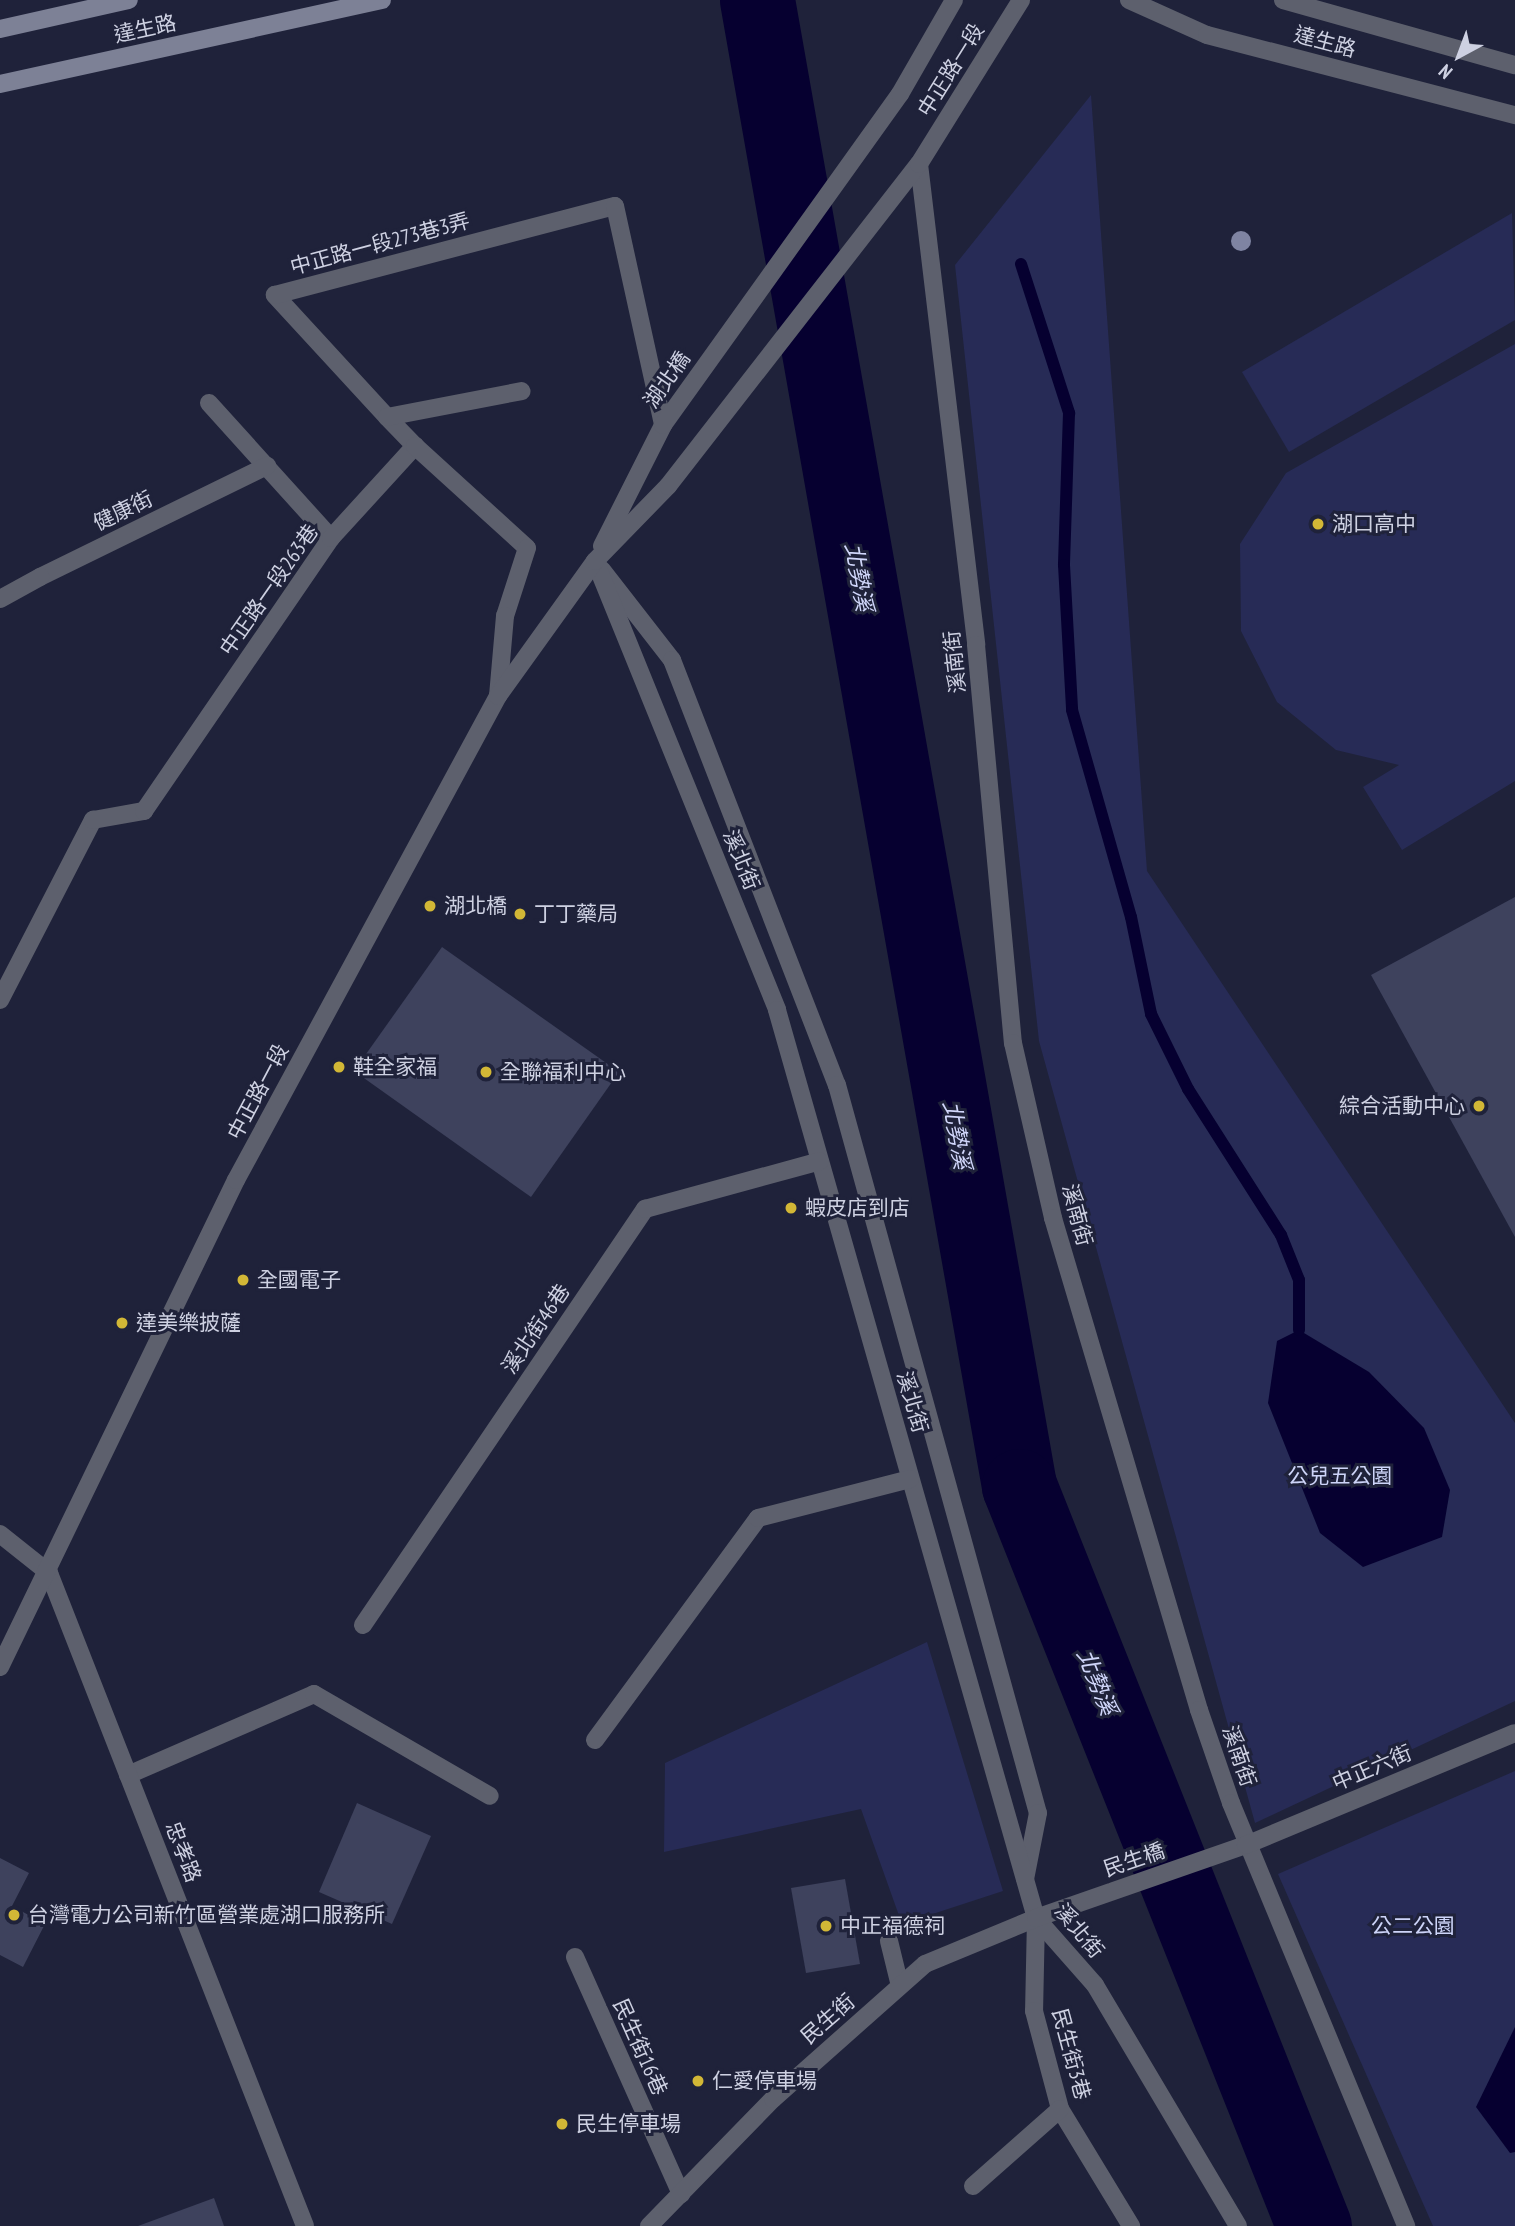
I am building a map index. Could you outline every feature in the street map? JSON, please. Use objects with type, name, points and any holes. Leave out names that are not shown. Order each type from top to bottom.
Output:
[{"type":"main road","name":"達生路","points":[[0,29],[129,0]]},
{"type":"main road","name":"達生路","points":[[0,84],[382,0]]},
{"type":"street","name":"中正路一段","points":[[900,94],[954,0]]},
{"type":"street","name":"中正路一段","points":[[919,164],[1021,0]]},
{"type":"street","name":"達生路","points":[[1129,0],[1207,35],[1515,115]]},
{"type":"street","name":"達生路","points":[[1283,0],[1515,65]]},
{"type":"street","name":"湖北橋","points":[[595,561],[663,425],[900,94]]},
{"type":"street","points":[[919,164],[668,486],[595,561],[672,660],[836,1084],[1038,1813],[1025,1880]]},
{"type":"street","name":"溪南街","points":[[919,164],[976,645],[1013,1043],[1053,1218],[1199,1710],[1246,1845],[1406,2226]]},
{"type":"street","name":"中正路一段273巷3弄","points":[[387,417],[275,295],[615,206],[663,425]]},
{"type":"street","points":[[387,417],[523,391]]},
{"type":"street","points":[[209,403],[331,538]]},
{"type":"street","points":[[387,417],[527,548],[505,616],[498,696]]},
{"type":"street","name":"中正路一段263巷","points":[[0,1000],[93,820],[144,811],[331,538],[415,446]]},
{"type":"street","name":"健康街","points":[[0,599],[267,466]]},
{"type":"street","name":"中正路一段","points":[[0,1667],[49,1573],[236,1180],[498,696],[595,561]]},
{"type":"street","name":"溪北街","points":[[595,561],[777,1010],[1036,1918],[1095,1985],[1238,2226]]},
{"type":"street","name":"溪北街46巷","points":[[363,1625],[645,1209],[820,1161]]},
{"type":"street","points":[[595,1740],[758,1518],[910,1479]]},
{"type":"street","points":[[0,1534],[49,1573]]},
{"type":"street","name":"忠孝路","points":[[49,1573],[305,2226]]},
{"type":"street","points":[[128,1775],[314,1694],[490,1796]]},
{"type":"street","name":"中正六街","points":[[1246,1845],[1515,1733]]},
{"type":"street","name":"民生橋","points":[[1036,1918],[1246,1845]]},
{"type":"street","name":"民生街","points":[[649,2226],[773,2099],[925,1964],[1036,1918]]},
{"type":"street","name":"民生街3巷","points":[[1036,1918],[1034,2011],[1060,2109],[1131,2226]]},
{"type":"street","points":[[888,1941],[900,1986]]},
{"type":"street","name":"民生街16巷","points":[[575,1956],[681,2194]]},
{"type":"street","points":[[973,2186],[1060,2109]]},
{"type":"green space","name":"公兒五公園","points":[[1091,95],[1147,871],[1515,1423],[1515,1701],[1255,1823],[1039,1041],[955,265]]},
{"type":"green space","points":[[1512,213],[1515,320],[1289,452],[1242,372]]},
{"type":"green space","points":[[1515,344],[1515,781],[1402,850],[1363,787],[1399,765],[1336,750],[1277,702],[1241,631],[1240,544],[1286,473]]},
{"type":"green space","points":[[927,1642],[1003,1891],[902,1924],[861,1809],[664,1852],[665,1763]]},
{"type":"green space","name":"公二公園","points":[[1515,1771],[1515,2226],[1433,2226],[1278,1874]]},
{"type":"shaded area","points":[[1299,1330],[1369,1372],[1424,1428],[1450,1490],[1442,1537],[1363,1567],[1320,1533],[1268,1403],[1277,1341]]},
{"type":"shaded area","points":[[1515,2027],[1515,2152],[1510,2153],[1476,2107]]},
{"type":"building","name":"綜合活動中心","points":[[1515,897],[1515,1237],[1371,975]]},
{"type":"building","name":"全聯福利中心","points":[[442,947],[619,1072],[531,1197],[354,1071]]},
{"type":"building","points":[[357,1803],[431,1836],[392,1924],[319,1892]]},
{"type":"building","name":"台灣電力公司新竹區營業處湖口服務所","points":[[0,1858],[29,1873],[12,1906],[45,1924],[23,1967],[0,1955]]},
{"type":"building","name":"中正福德祠","points":[[845,1879],[860,1964],[806,1973],[791,1888]]},
{"type":"building","points":[[214,2198],[224,2226],[138,2226]]},
{"type":"waterway","name":"北勢溪","points":[[757,0],[1019,1486],[1314,2226]]},
{"type":"waterway","points":[[1021,264],[1069,413],[1064,565],[1072,710],[1131,917],[1151,1014],[1188,1089],[1281,1235],[1299,1280],[1299,1330]]},
{"type":"place","name":"湖口高中","points":[[1318,524]]},
{"type":"place","name":"湖北橋","points":[[430,906]]},
{"type":"place","name":"丁丁藥局","points":[[520,914]]},
{"type":"place","name":"鞋全家福","points":[[339,1067]]},
{"type":"place","name":"全聯福利中心","points":[[486,1072]]},
{"type":"place","name":"綜合活動中心","points":[[1479,1106]]},
{"type":"place","name":"蝦皮店到店","points":[[791,1208]]},
{"type":"place","name":"全國電子","points":[[243,1280]]},
{"type":"place","name":"達美樂披薩","points":[[122,1323]]},
{"type":"place","name":"台灣電力公司新竹區營業處湖口服務所","points":[[14,1915]]},
{"type":"place","name":"中正福德祠","points":[[826,1926]]},
{"type":"place","name":"仁愛停車場","points":[[698,2081]]},
{"type":"place","name":"民生停車場","points":[[562,2124]]}]
